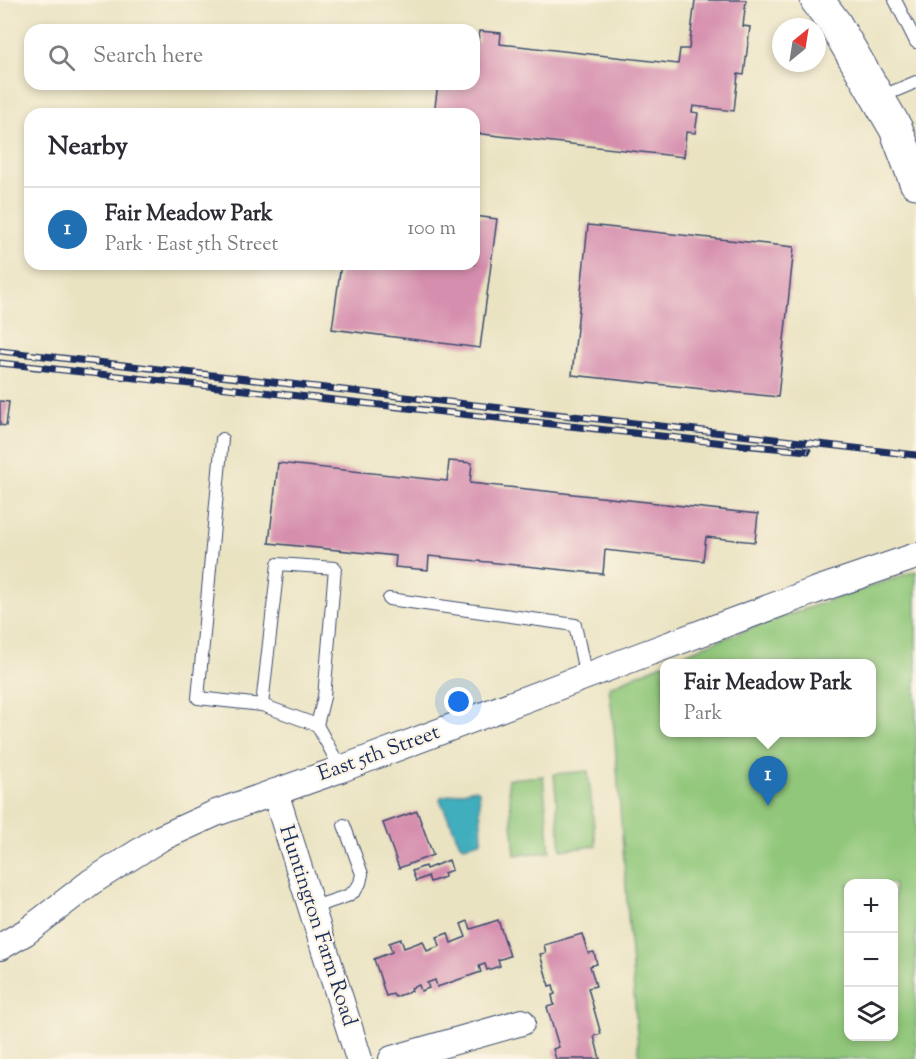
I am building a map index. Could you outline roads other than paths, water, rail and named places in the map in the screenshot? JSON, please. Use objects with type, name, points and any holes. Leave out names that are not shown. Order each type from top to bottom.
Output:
[{"type":"main road","points":[[818,0],[836,24],[896,129],[916,182]]},
{"type":"street","name":"East 5th Street","points":[[0,947],[26,932],[91,882],[161,838],[216,813],[341,769],[814,591],[916,556]]},
{"type":"street","name":"Huntington Farm Road","points":[[275,792],[359,1059]]},
{"type":"street","points":[[392,1059],[522,1022]]},
{"type":"lane","points":[[895,0],[916,42]]},
{"type":"lane","points":[[878,98],[916,82]]},
{"type":"lane","points":[[222,440],[198,698],[262,705],[317,725],[341,769]]},
{"type":"lane","points":[[262,705],[278,564],[335,568],[324,697],[317,725]]},
{"type":"lane","points":[[389,599],[575,625],[586,677]]},
{"type":"lane","points":[[311,908],[346,896],[355,891],[360,883],[362,874],[344,825]]},
{"type":"water","points":[[475,789],[479,791],[482,839],[480,842],[464,846],[460,844],[440,800],[441,797]]},
{"type":"railway","points":[[0,351],[916,455]]},
{"type":"railway","points":[[0,363],[808,451]]},
{"type":"place","name":"Fair Meadow Park","points":[[768,806]]}]
